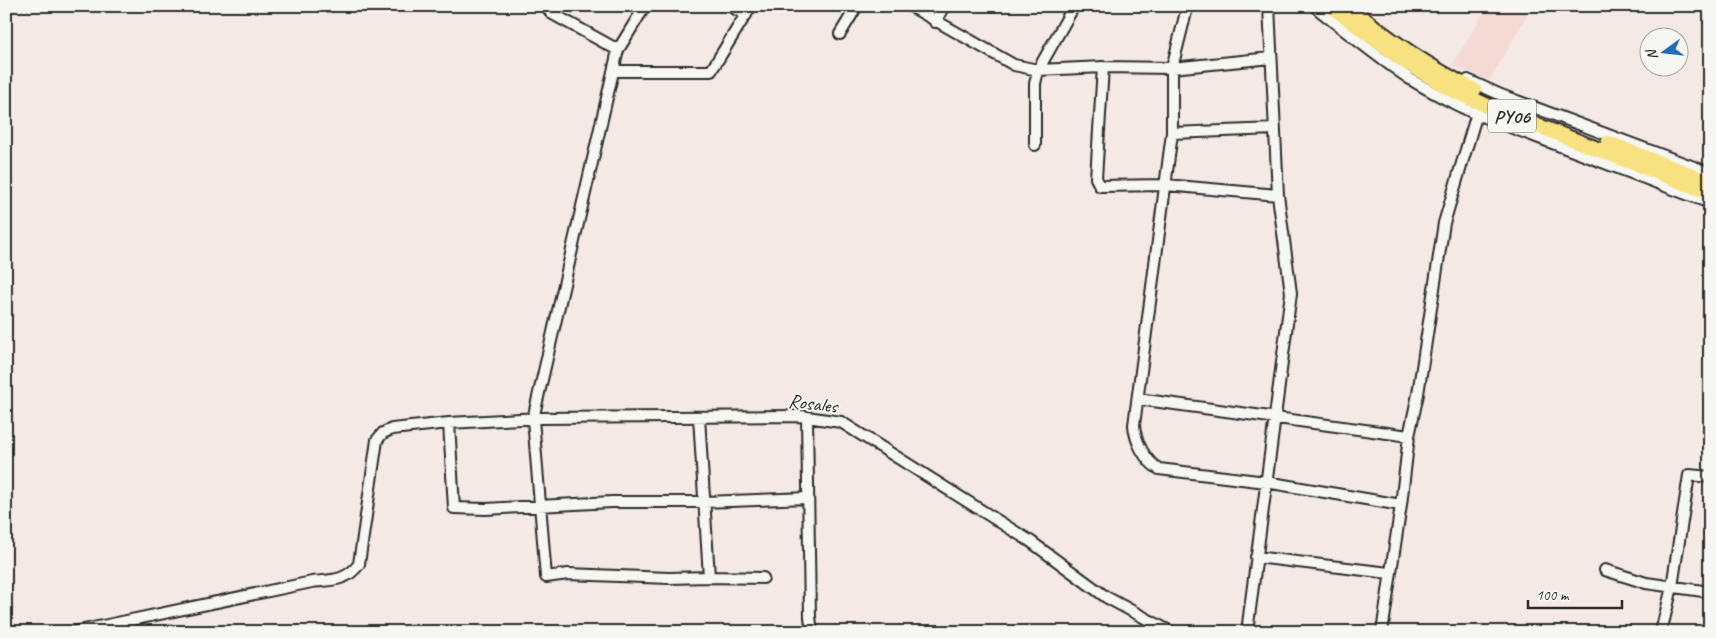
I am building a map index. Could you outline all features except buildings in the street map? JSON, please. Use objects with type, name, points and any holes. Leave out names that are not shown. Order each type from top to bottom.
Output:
[{"type":"highway","name":"PY06","points":[[1332,6],[1412,66],[1478,108],[1710,193]]},
{"type":"highway","name":"PY06","points":[[1348,6],[1371,26],[1409,53],[1443,74],[1482,94],[1710,182]]},
{"type":"street","points":[[547,6],[551,13],[618,50]]},
{"type":"street","points":[[645,6],[618,50],[533,419],[546,577],[568,574],[669,578],[763,578]]},
{"type":"street","points":[[613,71],[711,71],[748,11],[730,6]]},
{"type":"street","points":[[840,34],[857,6]]},
{"type":"street","points":[[910,6],[1014,66],[1038,70],[1172,68],[1271,58]]},
{"type":"street","points":[[935,22],[944,6]]},
{"type":"street","points":[[1035,145],[1035,84],[1038,70],[1074,6]]},
{"type":"street","points":[[1185,6],[1186,12],[1172,68],[1172,133],[1134,431],[1136,437],[1152,465],[1159,469],[1266,482],[1401,505]]},
{"type":"street","points":[[1247,632],[1291,292],[1278,195],[1269,6]]},
{"type":"street","points":[[1314,6],[1359,42],[1409,78],[1431,91],[1478,108],[1710,203]]},
{"type":"street","points":[[1341,6],[1354,24]]},
{"type":"street","points":[[1359,6],[1411,48],[1479,86],[1710,172]]},
{"type":"street","points":[[1103,68],[1097,182],[1104,187],[1166,185],[1278,195]]},
{"type":"street","points":[[1382,632],[1409,436],[1418,394],[1444,223],[1478,108]]},
{"type":"street","points":[[1172,133],[1275,129]]},
{"type":"street","points":[[1138,399],[1409,436]]},
{"type":"street","points":[[700,417],[709,577]]},
{"type":"street","points":[[807,417],[810,617],[812,632]]},
{"type":"street","name":"Rosales","points":[[74,632],[95,630],[312,582],[338,580],[353,573],[359,564],[377,440],[383,433],[392,429],[449,423],[533,419],[807,417],[841,422],[1030,541],[1106,597],[1172,632]]},
{"type":"street","points":[[449,423],[454,508],[486,509],[612,502],[704,502],[808,498]]},
{"type":"street","points":[[1661,632],[1672,587],[1689,475],[1710,477]]},
{"type":"street","points":[[1256,557],[1390,574]]},
{"type":"street","points":[[1605,570],[1646,584],[1710,592]]},
{"type":"shaded area","points":[[1488,6],[1532,6],[1490,80],[1452,65]]}]
